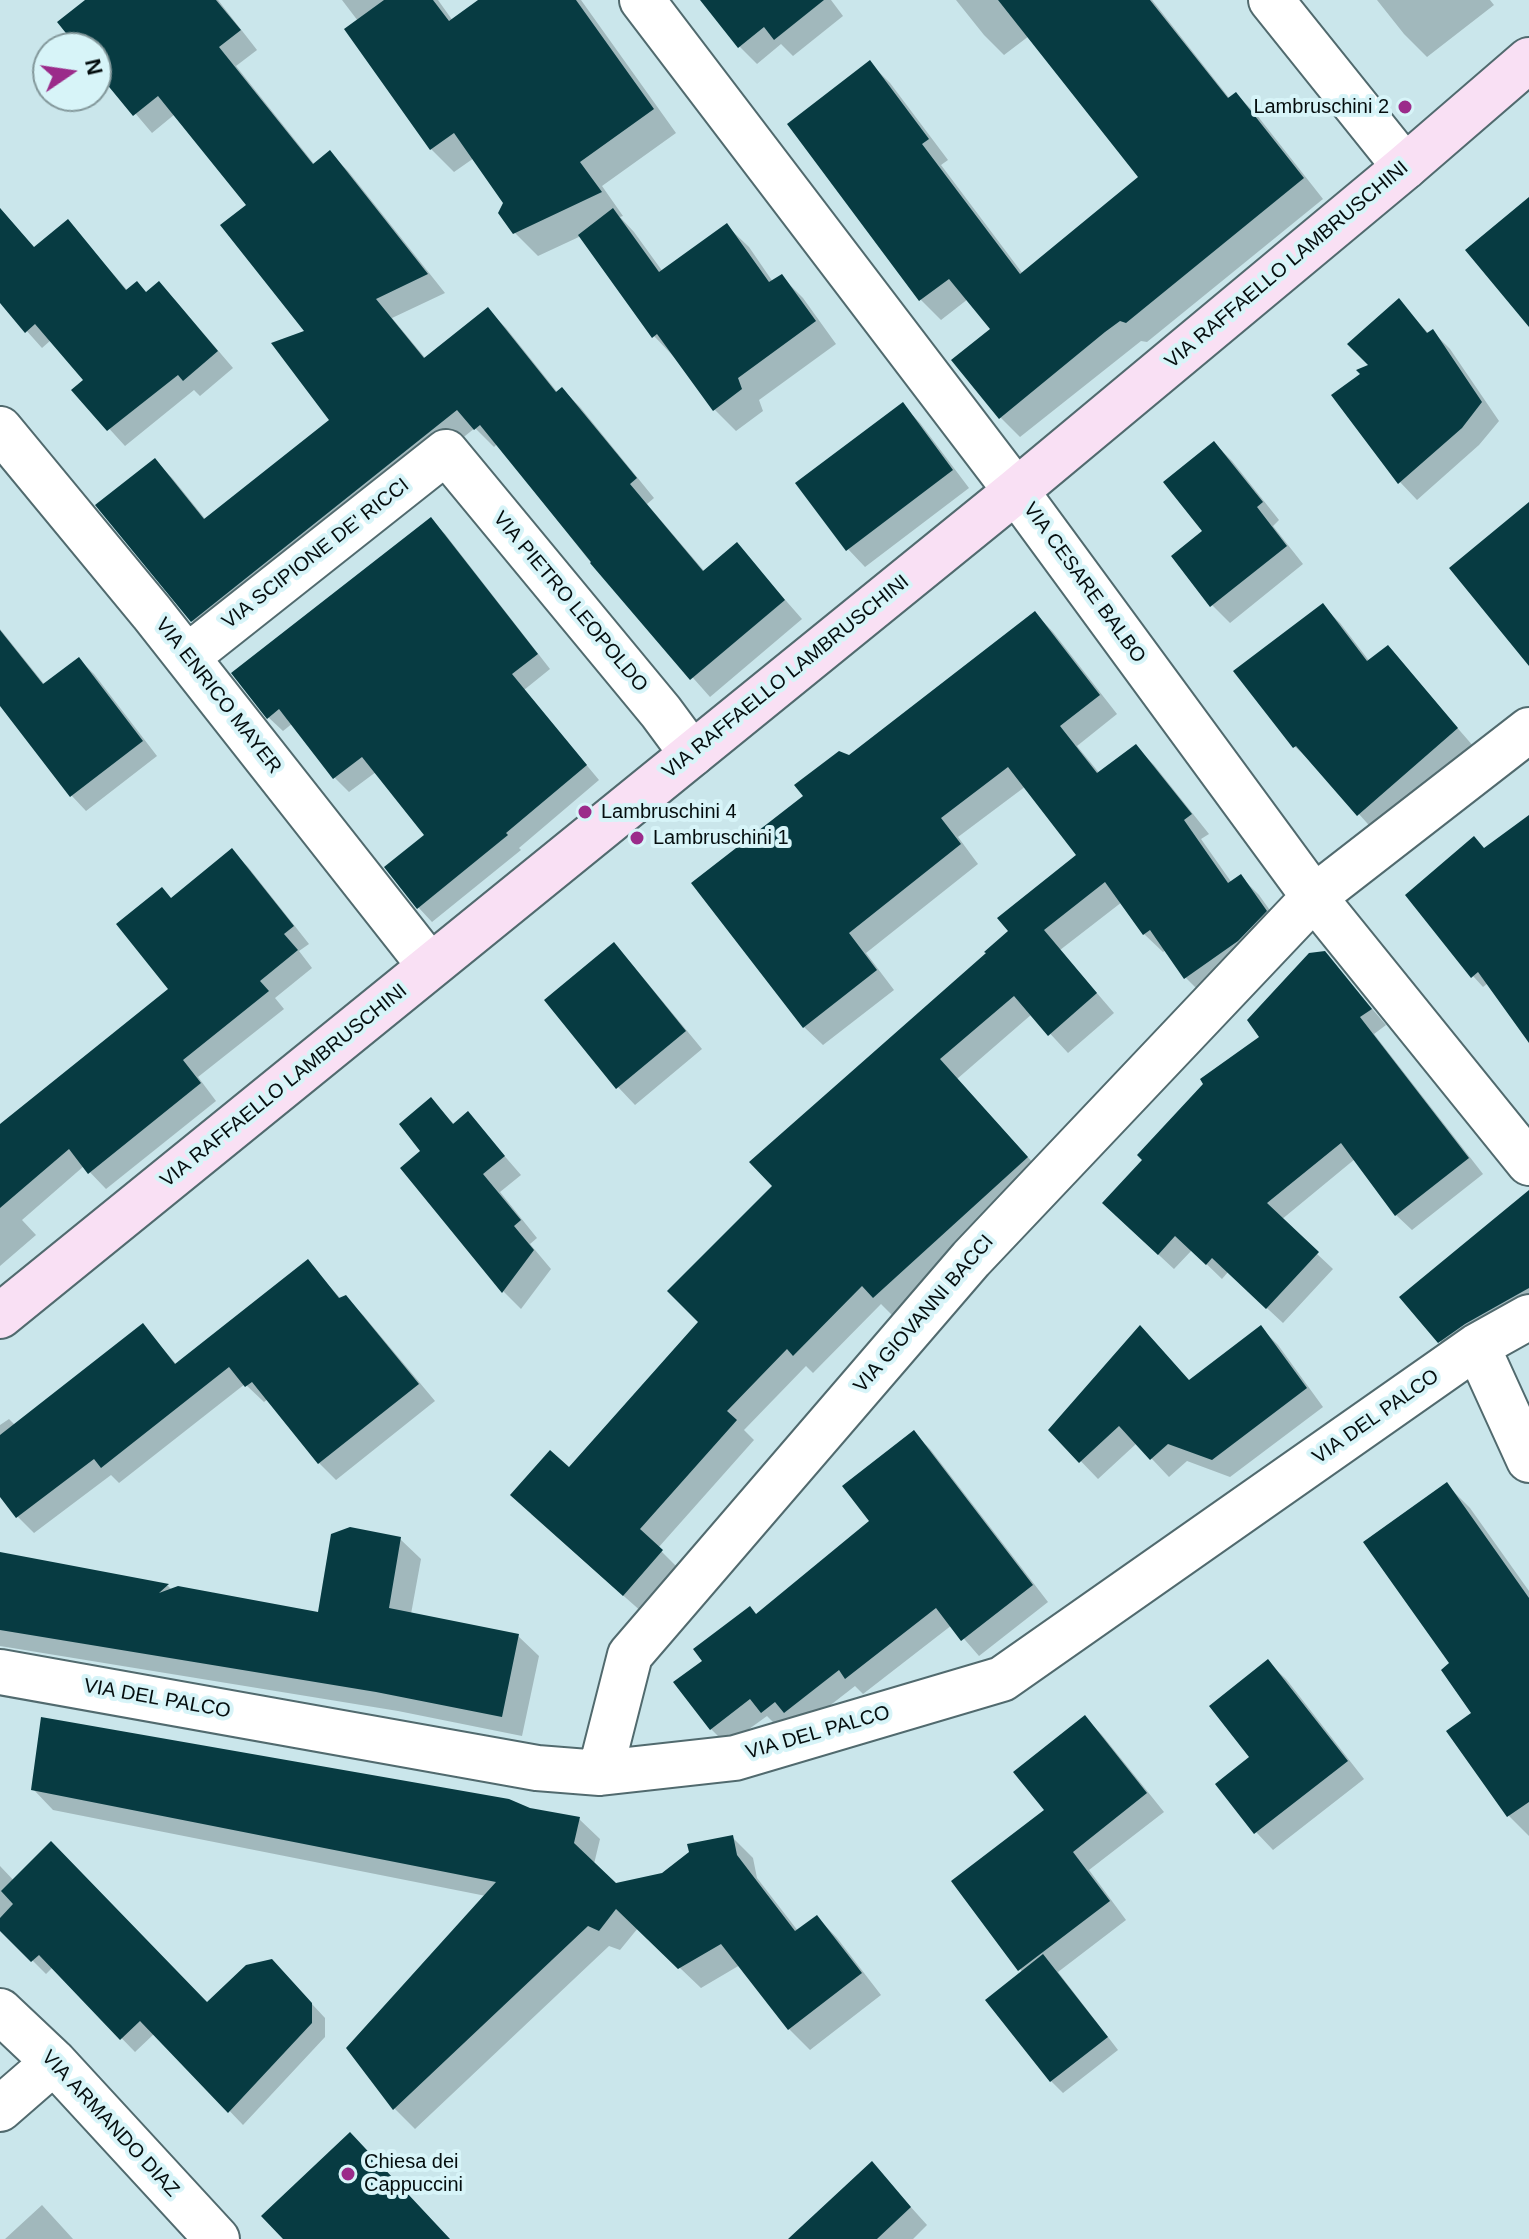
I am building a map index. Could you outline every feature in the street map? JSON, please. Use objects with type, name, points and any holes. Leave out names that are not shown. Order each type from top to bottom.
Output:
[{"type":"main road","name":"VIA RAFFAELLO LAMBRUSCHINI","points":[[0,1316],[1016,491],[1529,60]]},
{"type":"street","name":"VIA CESARE BALBO","points":[[642,0],[1016,491],[1314,897],[1529,1163]]},
{"type":"street","points":[[1271,0],[1405,167]]},
{"type":"street","name":"VIA ENRICO MAYER","points":[[0,429],[187,657],[430,966]]},
{"type":"street","name":"VIA SCIPIONE DE' RICCI","points":[[187,657],[446,452]]},
{"type":"street","name":"VIA PIETRO LEOPOLDO","points":[[446,452],[661,712],[692,754]]},
{"type":"street","name":"VIA GIOVANNI BACCI","points":[[600,1773],[630,1655],[971,1259],[1314,897],[1529,730]]},
{"type":"street","name":"VIA DEL PALCO","points":[[0,1672],[537,1768],[600,1773],[735,1758],[1002,1679],[1477,1346],[1529,1317]]},
{"type":"street","points":[[1477,1346],[1529,1460]]},
{"type":"street","name":"VIA ARMANDO DIAZ","points":[[0,2011],[54,2062],[217,2239]]},
{"type":"street","points":[[0,2109],[54,2062]]},
{"type":"building","points":[[85,0],[216,0],[241,30],[219,47],[313,164],[330,150],[428,274],[376,299],[424,358],[488,307],[556,392],[562,387],[637,478],[630,484],[703,571],[737,542],[785,600],[690,680],[590,563],[480,425],[474,430],[457,410],[191,622],[95,505],[155,458],[204,519],[329,420],[271,343],[304,331],[220,225],[246,205],[158,96],[133,116],[112,90],[112,32],[65,32],[57,22]]},
{"type":"building","points":[[384,0],[433,0],[449,21],[478,0],[576,0],[654,109],[580,162],[602,192],[513,234],[498,213],[503,203],[454,133],[430,150],[344,29]]},
{"type":"building","points":[[700,0],[824,0],[774,40],[764,27],[738,48]]},
{"type":"building","points":[[998,0],[1150,0],[1228,98],[1236,92],[1304,178],[1126,323],[1120,321],[1105,332],[999,419],[951,360],[990,329],[949,279],[919,301],[787,124],[870,60],[929,139],[922,144],[1020,274],[1138,177]]},
{"type":"building","points":[[1529,197],[1529,327],[1465,250]]},
{"type":"building","points":[[0,208],[34,247],[68,219],[126,290],[137,281],[146,292],[159,281],[218,351],[183,381],[178,375],[107,431],[71,390],[83,380],[35,324],[25,333],[0,303]]},
{"type":"building","points":[[613,208],[659,272],[727,223],[769,282],[782,274],[816,321],[738,378],[742,389],[713,411],[657,334],[652,338],[578,235]]},
{"type":"building","points":[[1399,298],[1427,333],[1433,329],[1482,402],[1462,428],[1398,484],[1331,395],[1360,374],[1356,370],[1368,365],[1347,344]]},
{"type":"building","points":[[903,402],[953,470],[846,551],[795,483]]},
{"type":"building","points":[[1214,441],[1263,502],[1257,507],[1287,546],[1210,607],[1171,556],[1202,531],[1163,482]]},
{"type":"building","points":[[1529,502],[1529,666],[1449,568]]},
{"type":"building","points":[[431,517],[538,654],[512,674],[587,765],[417,909],[384,867],[424,835],[362,757],[333,779],[279,709],[267,719],[231,673]]},
{"type":"building","points":[[1323,603],[1367,661],[1388,645],[1458,728],[1357,816],[1296,746],[1293,748],[1233,671]]},
{"type":"building","points":[[1035,611],[1100,695],[1060,726],[1097,773],[1136,744],[1192,814],[1184,820],[1228,883],[1241,874],[1267,911],[1238,941],[1184,979],[1150,930],[1143,935],[1105,882],[1044,930],[1097,993],[1048,1036],[1014,996],[940,1059],[1028,1157],[873,1298],[862,1286],[793,1356],[787,1349],[727,1411],[737,1420],[640,1529],[663,1550],[623,1596],[510,1495],[550,1450],[569,1467],[698,1322],[667,1291],[772,1186],[749,1162],[986,953],[1008,931],[997,918],[1076,855],[1008,767],[941,818],[961,844],[849,933],[877,970],[803,1028],[691,883],[803,796],[794,785],[839,751],[849,755]]},
{"type":"building","points":[[0,630],[43,684],[79,657],[143,741],[70,797],[0,706]]},
{"type":"building","points":[[1529,815],[1529,1043],[1478,972],[1471,978],[1405,895],[1474,836],[1484,848]]},
{"type":"building","points":[[232,848],[294,926],[284,934],[298,950],[260,981],[269,991],[183,1060],[201,1083],[88,1174],[69,1149],[0,1208],[0,1124],[168,989],[116,924],[162,887],[171,898]]},
{"type":"building","points":[[614,942],[686,1031],[616,1089],[544,1000]]},
{"type":"building","points":[[1325,951],[1372,1009],[1360,1017],[1469,1158],[1395,1216],[1341,1143],[1267,1203],[1319,1252],[1266,1309],[1212,1258],[1206,1265],[1175,1236],[1158,1255],[1102,1203],[1142,1160],[1137,1155],[1203,1084],[1200,1079],[1259,1037],[1247,1020],[1309,953]]},
{"type":"building","points":[[431,1097],[453,1124],[468,1111],[505,1156],[483,1174],[521,1220],[514,1226],[534,1250],[502,1293],[400,1168],[420,1151],[399,1124]]},
{"type":"building","points":[[1529,1190],[1529,1288],[1438,1343],[1399,1297]]},
{"type":"building","points":[[308,1259],[339,1298],[346,1295],[419,1384],[318,1464],[252,1382],[245,1387],[229,1367],[101,1468],[94,1459],[16,1518],[0,1497],[0,1435],[143,1323],[175,1364]]},
{"type":"building","points":[[1140,1325],[1189,1380],[1261,1325],[1307,1388],[1212,1460],[1168,1444],[1150,1460],[1119,1426],[1079,1463],[1048,1430]]},
{"type":"building","points":[[914,1430],[1033,1585],[961,1641],[936,1608],[845,1679],[839,1670],[784,1713],[775,1702],[761,1713],[750,1699],[710,1730],[673,1682],[702,1661],[693,1649],[750,1606],[756,1614],[869,1521],[842,1486]]},
{"type":"building","points":[[1447,1482],[1529,1598],[1529,1802],[1507,1817],[1446,1731],[1471,1713],[1441,1670],[1449,1663],[1363,1542]]},
{"type":"building","points":[[350,1527],[401,1537],[389,1608],[519,1634],[502,1717],[376,1692],[0,1630],[0,1552],[169,1584],[159,1593],[178,1586],[318,1612],[331,1534]]},
{"type":"building","points":[[1268,1659],[1348,1761],[1254,1834],[1215,1784],[1249,1757],[1209,1706]]},
{"type":"building","points":[[1085,1715],[1147,1793],[1073,1852],[1110,1901],[1018,1971],[951,1881],[1044,1810],[1013,1772]]},
{"type":"building","points":[[41,1717],[509,1799],[530,1808],[580,1817],[574,1843],[616,1883],[662,1873],[689,1852],[687,1844],[733,1835],[737,1855],[795,1931],[817,1915],[862,1973],[788,2030],[721,1944],[678,1969],[616,1909],[599,1931],[588,1926],[393,2110],[346,2048],[496,1882],[31,1790]]},
{"type":"building","points":[[51,1841],[207,2002],[246,1965],[272,1959],[312,2003],[312,2023],[228,2113],[140,2021],[120,2040],[39,1955],[31,1962],[0,1931],[0,1918],[13,1904],[1,1891]]},
{"type":"building","points":[[1043,1954],[1108,2037],[1050,2082],[985,2000]]},
{"type":"building","name":"Chiesa dei Cappuccini","points":[[350,2132],[450,2239],[283,2239],[261,2216]]},
{"type":"building","points":[[872,2161],[911,2207],[877,2239],[788,2239]]},
{"type":"place","name":"Lambruschini 2","points":[[1405,107]]},
{"type":"place","name":"Lambruschini 4","points":[[585,812]]},
{"type":"place","name":"Lambruschini 1","points":[[637,838]]},
{"type":"place","name":"Chiesa dei Cappuccini","points":[[348,2174]]}]
